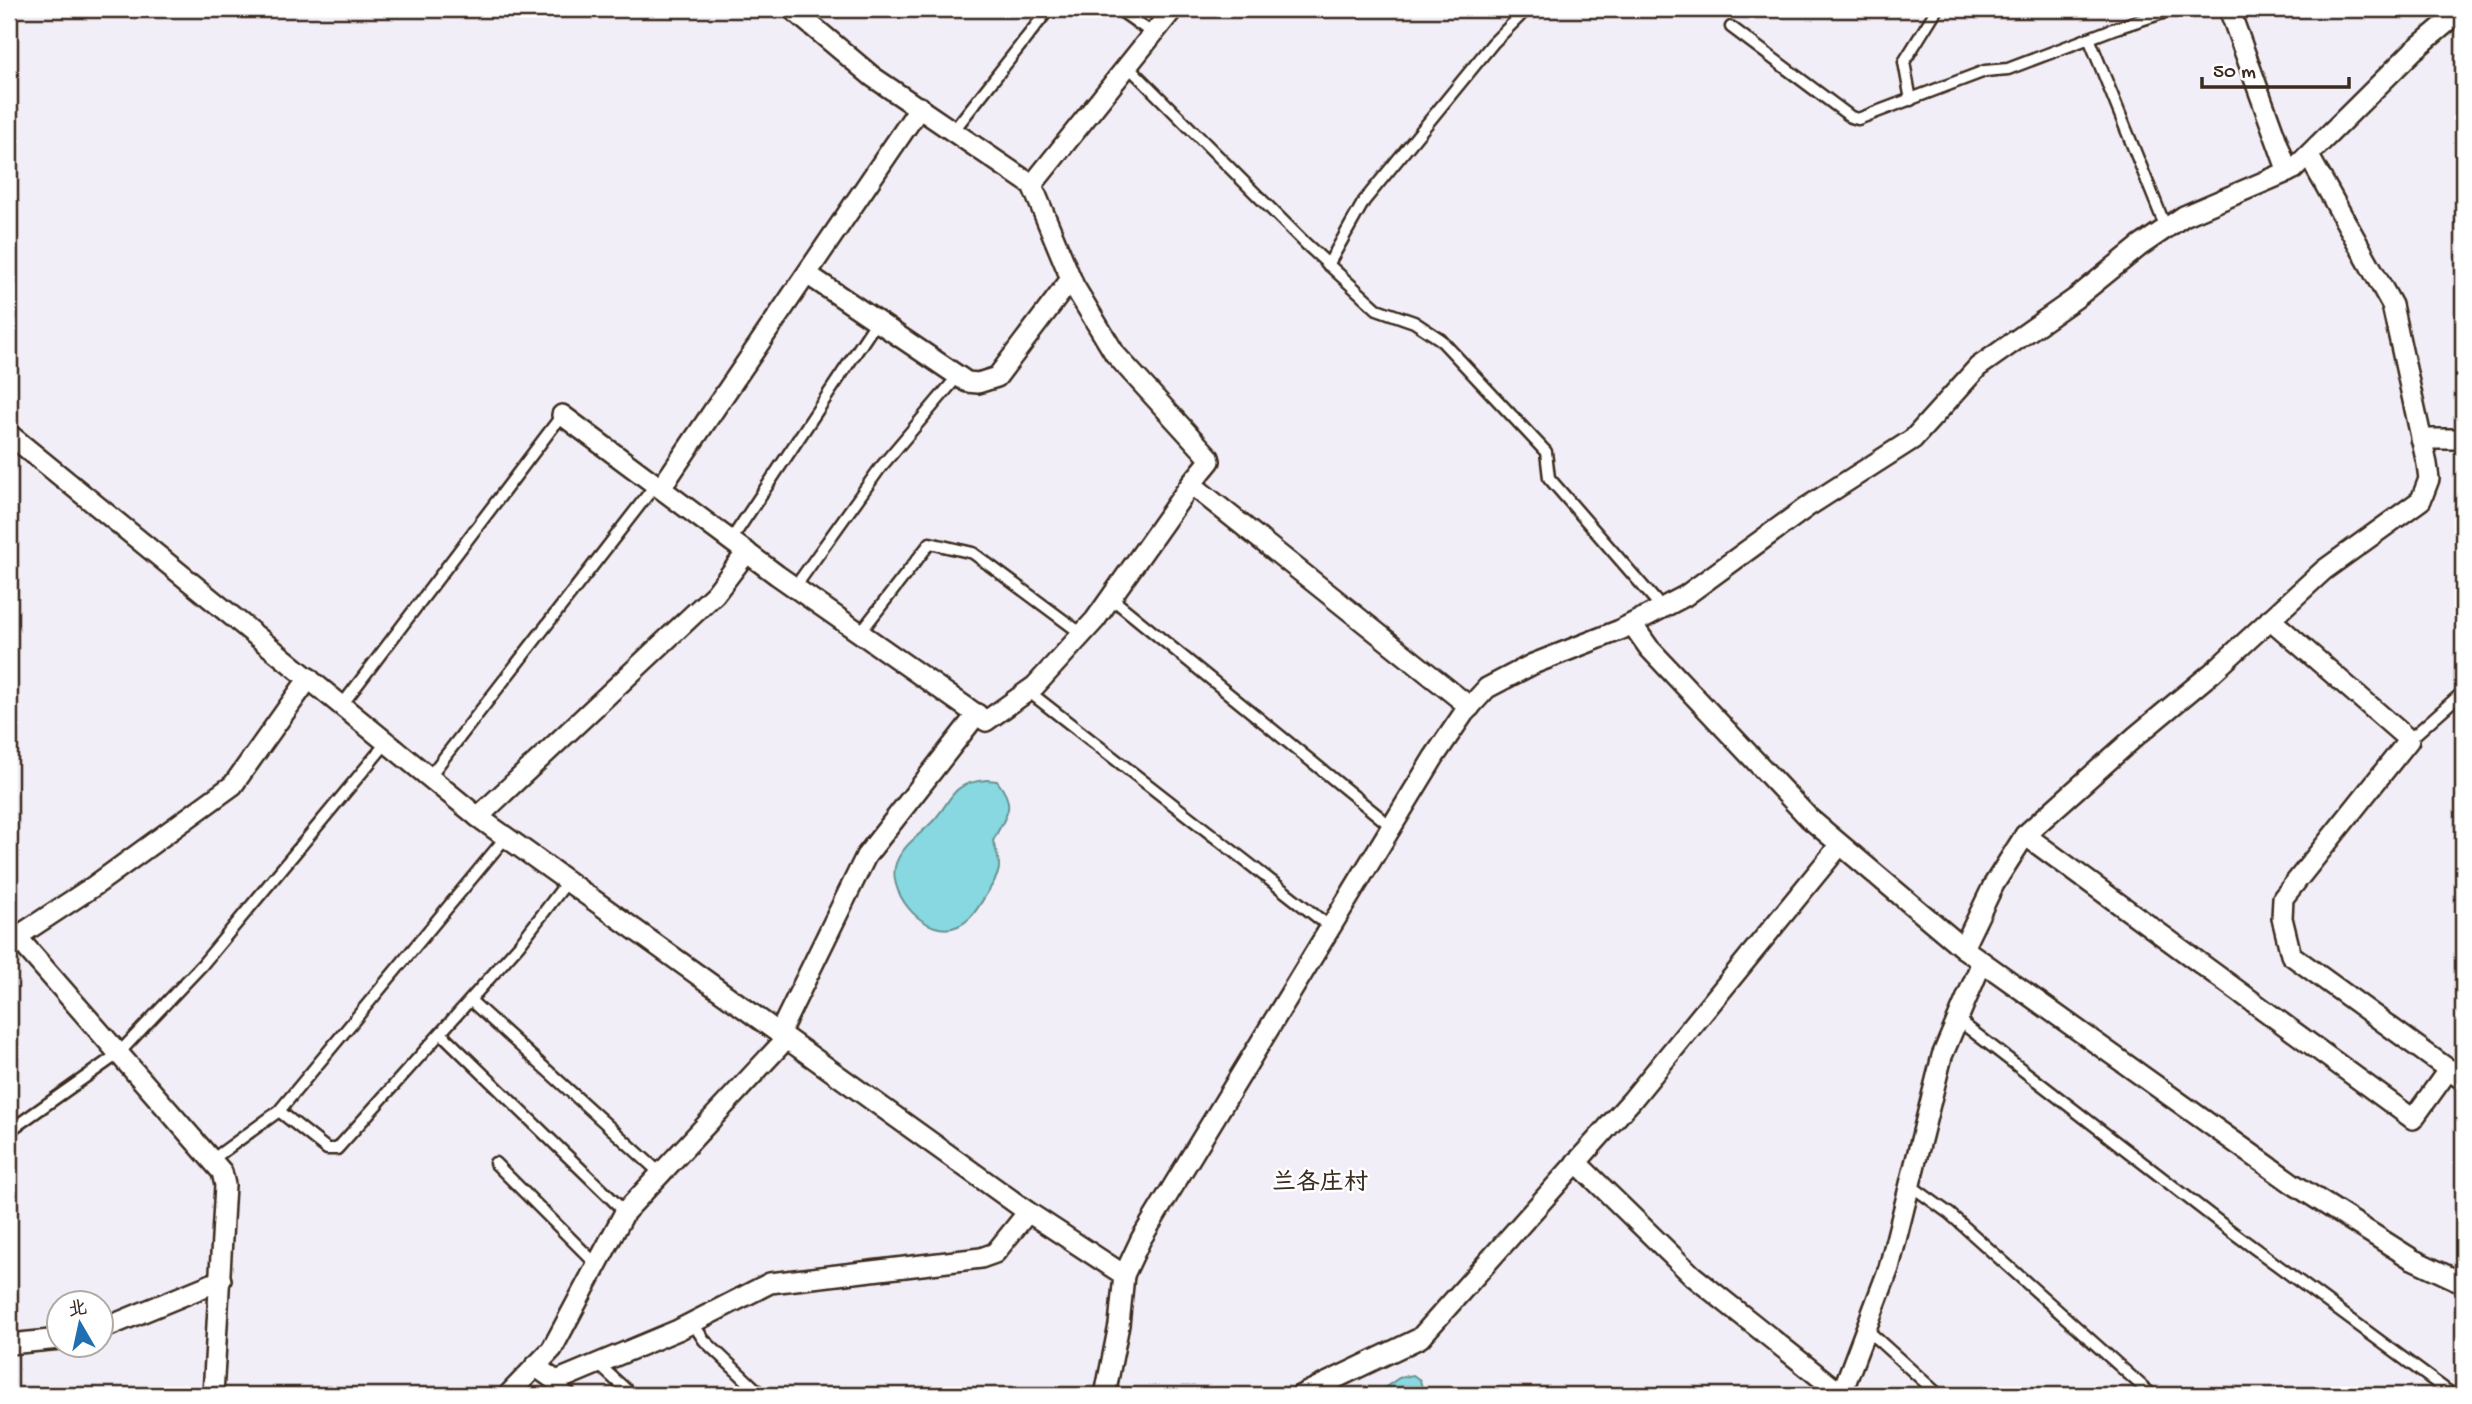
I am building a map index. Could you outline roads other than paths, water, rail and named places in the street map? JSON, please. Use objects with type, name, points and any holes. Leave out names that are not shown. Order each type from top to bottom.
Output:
[{"type":"street","points":[[562,415],[794,587],[986,721],[1028,691],[1082,634],[1210,461],[1115,354],[1071,279],[1032,185],[873,77],[792,9]]},
{"type":"street","points":[[1032,185],[1173,9]]},
{"type":"street","points":[[2229,9],[2288,172]]},
{"type":"street","points":[[1105,1395],[1119,1325],[1125,1275],[1142,1239],[1434,757],[1487,688],[1500,679],[1632,624],[1685,596],[1807,508],[1913,439],[1978,367],[2076,298],[2166,228],[2184,216],[2288,172],[2309,156],[2413,51],[2463,9]]},
{"type":"street","points":[[658,486],[920,107]]},
{"type":"street","points":[[1963,948],[1994,884],[2025,835],[2325,570],[2421,500],[2429,479],[2392,305],[2309,156]]},
{"type":"street","points":[[807,274],[957,376],[967,382],[978,383],[997,377],[1071,279]]},
{"type":"street","points":[[9,434],[478,817],[1028,1212],[1125,1275]]},
{"type":"street","points":[[2421,439],[2463,439]]},
{"type":"street","points":[[1191,484],[1470,707]]},
{"type":"street","points":[[478,817],[715,593],[739,546]]},
{"type":"street","points":[[2025,835],[2413,1118],[2456,1074],[2291,955],[2282,918],[2283,898],[2409,740],[2270,619]]},
{"type":"street","points":[[1632,624],[1649,648],[1799,808],[1963,948],[2292,1183],[2412,1259],[2463,1283]]},
{"type":"street","points":[[213,1395],[225,1185],[222,1172],[13,939],[94,886],[233,785],[309,678]]},
{"type":"street","points":[[508,1395],[552,1349],[625,1212],[783,1037],[866,856],[977,714]]},
{"type":"street","points":[[1301,1395],[1420,1338],[1632,1101],[1840,845]]},
{"type":"street","points":[[1576,1162],[1693,1276],[1844,1393],[1889,1268],[1942,1056],[1982,962]]},
{"type":"street","points":[[536,1366],[556,1381],[692,1322],[749,1291],[786,1280],[981,1258],[995,1252],[1028,1212]]},
{"type":"street","points":[[116,1323],[221,1280]]},
{"type":"street","points":[[9,1344],[46,1340]]},
{"type":"lane","points":[[954,130],[1049,9]]},
{"type":"lane","points":[[1118,9],[1152,33]]},
{"type":"lane","points":[[1328,265],[1364,201],[1493,43],[1527,9]]},
{"type":"lane","points":[[1911,100],[1904,62],[1937,9]]},
{"type":"lane","points":[[1731,27],[1854,119],[1985,71],[2008,69],[2175,9]]},
{"type":"lane","points":[[2089,38],[2166,228]]},
{"type":"lane","points":[[1127,64],[1328,265],[1377,309],[1421,326],[1440,339],[1546,452],[1549,478],[1662,608]]},
{"type":"lane","points":[[739,546],[877,321]]},
{"type":"lane","points":[[794,587],[880,468],[957,376]]},
{"type":"lane","points":[[342,705],[562,415]]},
{"type":"lane","points":[[429,777],[658,486]]},
{"type":"lane","points":[[860,633],[930,543],[973,553],[1082,634]]},
{"type":"lane","points":[[1110,597],[1392,827]]},
{"type":"lane","points":[[1028,691],[1330,927]]},
{"type":"lane","points":[[2409,740],[2463,692]]},
{"type":"lane","points":[[9,1131],[118,1054],[202,965],[387,742]]},
{"type":"lane","points":[[213,1159],[279,1111],[506,837]]},
{"type":"lane","points":[[279,1111],[327,1149],[337,1149],[471,1001],[568,882]]},
{"type":"lane","points":[[471,1001],[662,1174]]},
{"type":"lane","points":[[1958,1020],[2227,1228],[2453,1395]]},
{"type":"lane","points":[[442,1034],[625,1212]]},
{"type":"lane","points":[[495,1163],[597,1265]]},
{"type":"lane","points":[[1910,1185],[1950,1214],[2152,1395]]},
{"type":"lane","points":[[692,1322],[704,1340],[762,1395]]},
{"type":"lane","points":[[1866,1329],[1939,1395]]},
{"type":"lane","points":[[598,1364],[632,1395]]},
{"type":"lane","points":[[556,1381],[571,1395]]},
{"type":"water","points":[[987,780],[997,781],[1004,791],[1008,806],[993,841],[999,869],[991,887],[967,920],[946,929],[934,927],[913,913],[904,902],[895,878],[897,861],[908,844],[936,818],[957,790],[964,785]]},
{"type":"water","points":[[1413,1375],[1420,1380],[1424,1395],[1374,1395],[1399,1378]]},
{"type":"district","name":"兰各庄村","points":[[1320,1184]]}]
